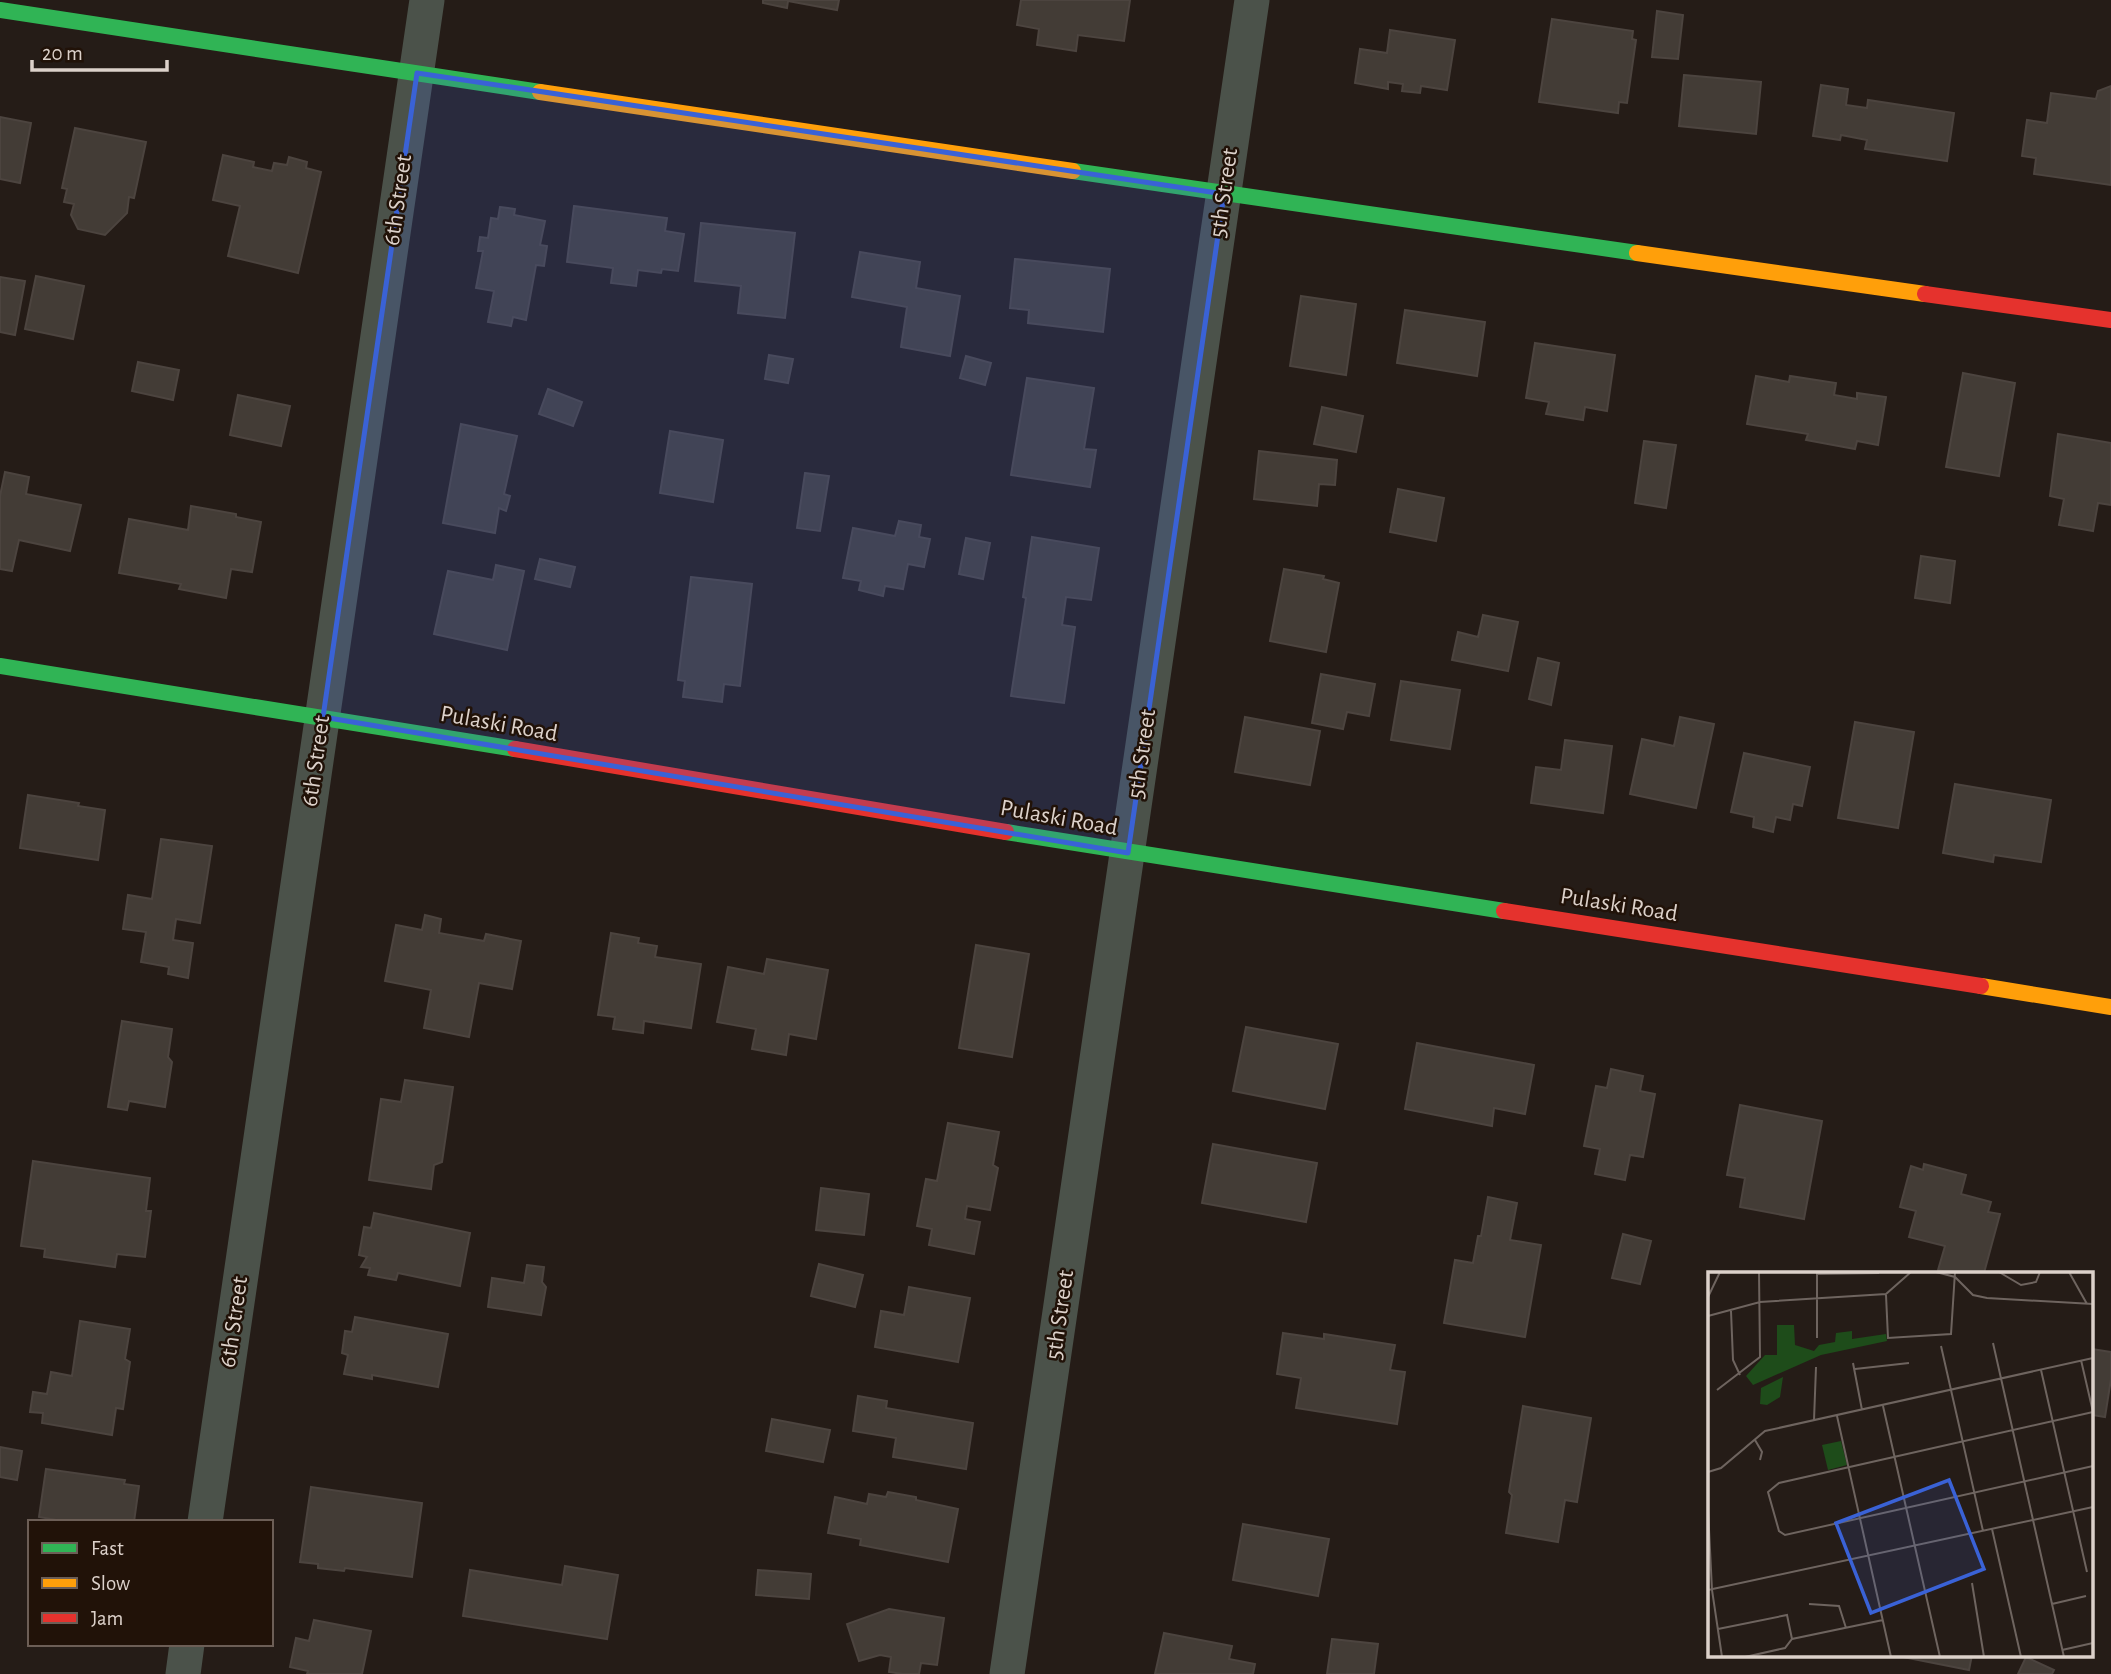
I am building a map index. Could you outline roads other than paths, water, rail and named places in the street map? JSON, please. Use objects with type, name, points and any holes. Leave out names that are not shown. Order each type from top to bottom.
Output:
[{"type":"main road","points":[[0,10],[1224,194],[2111,320]]},
{"type":"main road","name":"Pulaski Road","points":[[0,666],[323,717],[1128,853],[2111,1007]]},
{"type":"street","name":"6th Street","points":[[205,1520],[427,0]]},
{"type":"street","name":"5th Street","points":[[1007,1674],[1252,0]]},
{"type":"street","points":[[183,1674],[187,1646]]}]
